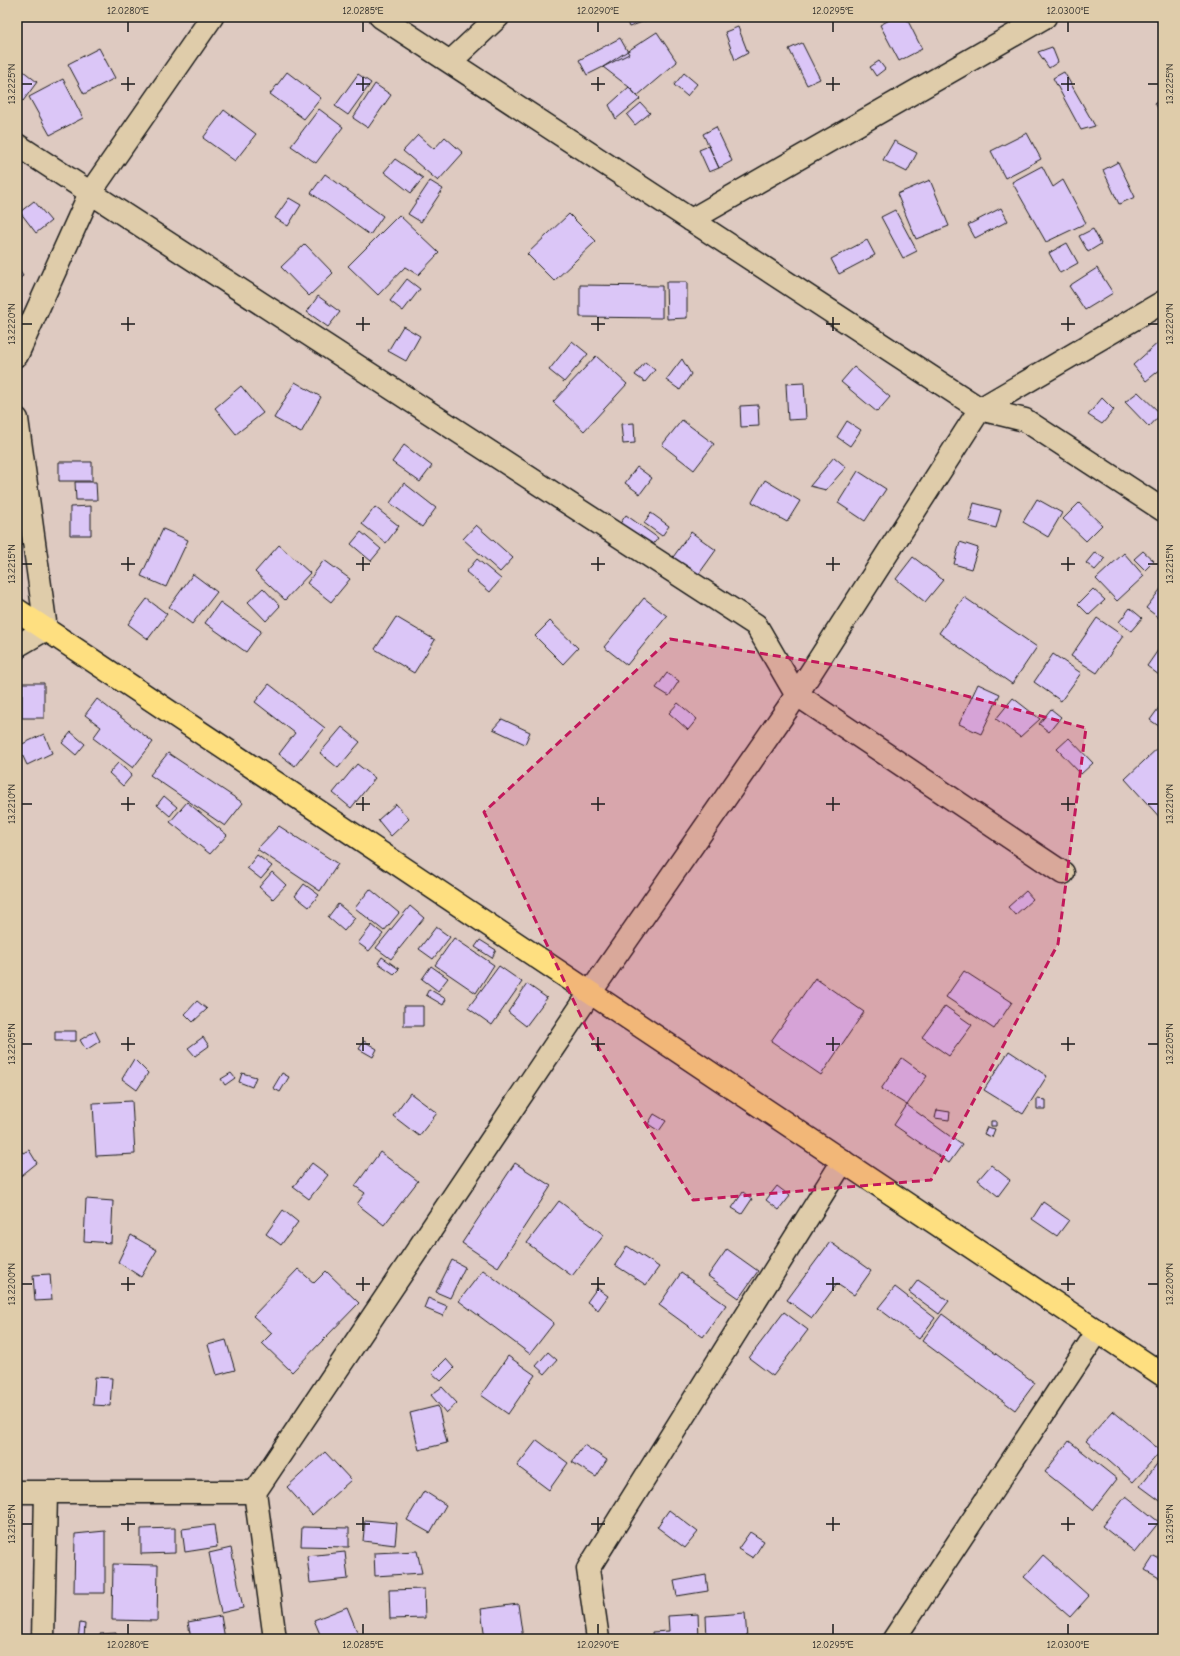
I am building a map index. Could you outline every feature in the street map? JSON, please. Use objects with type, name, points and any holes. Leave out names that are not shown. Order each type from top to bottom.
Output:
[{"type":"highway","points":[[17,610],[1163,1375]]},
{"type":"street","points":[[17,355],[90,193],[212,17]]},
{"type":"street","points":[[381,17],[980,409],[1025,420],[1163,510]]},
{"type":"street","points":[[450,62],[498,17]]},
{"type":"street","points":[[691,220],[1045,17]]},
{"type":"street","points":[[17,145],[756,625],[796,694],[1063,873]]},
{"type":"street","points":[[275,1639],[255,1492],[590,993],[796,694],[980,409],[1163,302]]},
{"type":"street","points":[[17,418],[46,629],[17,646]]},
{"type":"street","points":[[598,1639],[588,1570],[843,1161]]},
{"type":"street","points":[[894,1639],[1098,1331]]},
{"type":"street","points":[[17,1492],[255,1492]]},
{"type":"street","points":[[43,1639],[46,1492]]},
{"type":"highlighted area","points":[[670,639],[873,671],[1086,728],[1058,944],[931,1180],[693,1200],[587,1029],[484,812]]},
{"type":"building","points":[[625,17],[655,17],[629,27]]},
{"type":"building","points":[[895,17],[906,17],[922,49],[899,61],[880,25]]},
{"type":"building","points":[[738,27],[748,53],[735,60],[725,32]]},
{"type":"building","points":[[657,32],[677,62],[637,96],[629,87],[603,67]]},
{"type":"building","points":[[620,38],[629,54],[587,75],[579,60]]},
{"type":"building","points":[[802,43],[820,79],[807,85],[789,49]]},
{"type":"building","points":[[1052,47],[1058,62],[1049,68],[1038,52]]},
{"type":"building","points":[[99,48],[115,78],[84,94],[68,64]]},
{"type":"building","points":[[879,61],[885,69],[876,76],[870,67]]},
{"type":"building","points":[[17,66],[37,82],[23,101],[17,96]]},
{"type":"building","points":[[287,72],[321,98],[304,119],[270,94]]},
{"type":"building","points":[[1064,72],[1095,126],[1081,130],[1053,78]]},
{"type":"building","points":[[684,73],[697,84],[687,96],[674,85]]},
{"type":"building","points":[[358,74],[371,83],[348,115],[335,106]]},
{"type":"building","points":[[63,79],[83,118],[50,135],[29,97]]},
{"type":"building","points":[[375,84],[391,95],[368,128],[353,118]]},
{"type":"building","points":[[629,87],[640,99],[616,119],[609,105]]},
{"type":"building","points":[[1163,98],[1163,117],[1155,103]]},
{"type":"building","points":[[641,103],[650,113],[635,125],[627,115]]},
{"type":"building","points":[[319,109],[343,127],[316,163],[291,146]]},
{"type":"building","points":[[224,110],[256,134],[235,161],[203,138]]},
{"type":"building","points":[[716,127],[732,161],[719,168],[703,134]]},
{"type":"building","points":[[1027,133],[1041,159],[1005,178],[991,151]]},
{"type":"building","points":[[418,135],[434,149],[445,137],[463,153],[438,181],[403,151]]},
{"type":"building","points":[[894,141],[917,153],[907,172],[883,160]]},
{"type":"building","points":[[709,146],[719,168],[709,172],[699,150]]},
{"type":"building","points":[[395,159],[423,178],[411,193],[384,172]]},
{"type":"building","points":[[1118,162],[1135,197],[1119,204],[1103,170]]},
{"type":"building","points":[[1042,166],[1053,187],[1063,180],[1086,223],[1046,242],[1012,182]]},
{"type":"building","points":[[325,174],[383,216],[370,235],[311,193]]},
{"type":"building","points":[[930,180],[949,226],[916,239],[897,194]]},
{"type":"building","points":[[430,181],[443,189],[421,222],[408,214]]},
{"type":"building","points":[[289,198],[301,205],[288,226],[275,218]]},
{"type":"building","points":[[34,201],[51,221],[36,233],[20,212]]},
{"type":"building","points":[[1001,208],[1008,221],[975,238],[968,225]]},
{"type":"building","points":[[895,210],[917,251],[903,258],[881,217]]},
{"type":"building","points":[[569,214],[596,241],[554,281],[527,254]]},
{"type":"building","points":[[399,215],[439,253],[418,275],[405,267],[378,295],[348,266]]},
{"type":"building","points":[[1093,229],[1101,244],[1088,252],[1079,236]]},
{"type":"building","points":[[867,240],[875,255],[839,274],[831,259]]},
{"type":"building","points":[[1067,243],[1078,263],[1060,273],[1049,253]]},
{"type":"building","points":[[305,244],[333,273],[309,296],[281,267]]},
{"type":"building","points":[[17,267],[23,276],[17,280]]},
{"type":"building","points":[[1097,268],[1113,293],[1085,310],[1069,286]]},
{"type":"building","points":[[407,279],[420,289],[403,311],[390,301]]},
{"type":"building","points":[[666,282],[687,282],[687,318],[667,319]]},
{"type":"building","points":[[580,285],[662,286],[662,318],[580,317]]},
{"type":"building","points":[[318,296],[340,312],[328,327],[307,312]]},
{"type":"building","points":[[403,326],[420,336],[406,361],[388,351]]},
{"type":"building","points":[[572,341],[588,354],[564,382],[549,370]]},
{"type":"building","points":[[1160,341],[1163,344],[1163,371],[1161,369],[1146,381],[1133,365]]},
{"type":"building","points":[[596,356],[627,384],[584,431],[553,402]]},
{"type":"building","points":[[682,359],[691,374],[680,390],[666,380]]},
{"type":"building","points":[[645,362],[655,370],[645,382],[635,375]]},
{"type":"building","points":[[854,367],[890,397],[877,412],[841,382]]},
{"type":"building","points":[[295,382],[321,397],[301,433],[274,418]]},
{"type":"building","points":[[804,383],[806,419],[788,420],[786,384]]},
{"type":"building","points":[[241,386],[263,413],[236,434],[215,408]]},
{"type":"building","points":[[1138,392],[1161,414],[1149,427],[1125,402]]},
{"type":"building","points":[[1102,398],[1114,410],[1102,424],[1088,415]]},
{"type":"building","points":[[758,405],[759,426],[741,427],[740,406]]},
{"type":"building","points":[[682,420],[714,444],[694,470],[662,445]]},
{"type":"building","points":[[847,421],[861,430],[850,446],[837,437]]},
{"type":"building","points":[[634,423],[635,443],[623,444],[621,424]]},
{"type":"building","points":[[404,445],[432,466],[420,482],[392,462]]},
{"type":"building","points":[[834,457],[846,467],[826,490],[810,486]]},
{"type":"building","points":[[59,462],[92,462],[92,481],[59,481]]},
{"type":"building","points":[[637,467],[652,478],[640,494],[625,483]]},
{"type":"building","points":[[858,471],[886,489],[865,521],[838,503]]},
{"type":"building","points":[[765,480],[800,501],[787,522],[752,502]]},
{"type":"building","points":[[75,482],[96,482],[97,500],[76,500]]},
{"type":"building","points":[[404,483],[436,508],[422,527],[390,503]]},
{"type":"building","points":[[1037,499],[1062,513],[1048,537],[1023,522]]},
{"type":"building","points":[[974,503],[1001,510],[996,528],[969,521]]},
{"type":"building","points":[[1079,503],[1102,525],[1086,541],[1063,519]]},
{"type":"building","points":[[91,506],[91,535],[70,535],[70,507]]},
{"type":"building","points":[[375,507],[399,526],[386,543],[362,524]]},
{"type":"building","points":[[651,513],[669,526],[662,536],[644,523]]},
{"type":"building","points":[[626,515],[658,538],[646,554],[614,532]]},
{"type":"building","points":[[476,525],[513,558],[500,572],[463,539]]},
{"type":"building","points":[[163,529],[188,540],[166,587],[141,576]]},
{"type":"building","points":[[361,532],[381,549],[371,561],[351,544]]},
{"type":"building","points":[[691,532],[716,550],[691,585],[666,567]]},
{"type":"building","points":[[960,542],[978,548],[971,569],[954,564]]},
{"type":"building","points":[[279,545],[310,573],[285,600],[255,572]]},
{"type":"building","points":[[1143,551],[1154,561],[1145,570],[1134,559]]},
{"type":"building","points":[[1095,552],[1105,559],[1095,570],[1086,563]]},
{"type":"building","points":[[1124,553],[1144,576],[1117,601],[1096,579]]},
{"type":"building","points":[[913,557],[943,580],[925,602],[896,579]]},
{"type":"building","points":[[477,559],[501,579],[490,592],[466,572]]},
{"type":"building","points":[[324,560],[350,579],[331,602],[307,583]]},
{"type":"building","points":[[193,574],[217,592],[192,624],[169,607]]},
{"type":"building","points":[[1163,586],[1163,621],[1146,608]]},
{"type":"building","points":[[263,588],[280,606],[266,621],[248,602]]},
{"type":"building","points":[[1093,589],[1105,600],[1089,615],[1078,604]]},
{"type":"building","points":[[964,597],[1037,647],[1012,684],[939,633]]},
{"type":"building","points":[[644,598],[667,616],[627,665],[604,647]]},
{"type":"building","points":[[147,599],[167,614],[148,639],[128,624]]},
{"type":"building","points":[[220,602],[261,631],[246,652],[205,623]]},
{"type":"building","points":[[1130,608],[1142,618],[1131,631],[1119,622]]},
{"type":"building","points":[[396,617],[435,640],[414,673],[375,649]]},
{"type":"building","points":[[1097,618],[1123,636],[1097,673],[1071,656]]},
{"type":"building","points":[[550,621],[578,648],[563,664],[535,636]]},
{"type":"building","points":[[1163,643],[1163,678],[1147,666]]},
{"type":"building","points":[[17,650],[26,656],[18,662],[17,662]]},
{"type":"building","points":[[1053,654],[1081,673],[1061,701],[1034,682]]},
{"type":"building","points":[[667,673],[679,681],[669,696],[656,688]]},
{"type":"building","points":[[22,683],[44,683],[44,718],[22,718]]},
{"type":"building","points":[[269,684],[325,728],[295,766],[279,754],[295,733],[255,702]]},
{"type":"building","points":[[978,684],[1000,694],[981,734],[959,724]]},
{"type":"building","points":[[1013,698],[1040,719],[1020,737],[996,719]]},
{"type":"building","points":[[97,699],[153,742],[133,768],[93,738],[101,727],[85,715]]},
{"type":"building","points":[[1163,702],[1163,729],[1150,720]]},
{"type":"building","points":[[678,703],[697,719],[688,730],[669,713]]},
{"type":"building","points":[[1051,709],[1061,717],[1049,732],[1039,724]]},
{"type":"building","points":[[502,719],[530,732],[525,744],[493,729]]},
{"type":"building","points":[[342,727],[360,742],[338,768],[320,753]]},
{"type":"building","points":[[71,732],[85,744],[76,755],[62,743]]},
{"type":"building","points":[[44,734],[52,753],[27,765],[18,746]]},
{"type":"building","points":[[1069,738],[1093,763],[1081,774],[1057,749]]},
{"type":"building","points":[[1163,743],[1163,821],[1125,779]]},
{"type":"building","points":[[168,753],[243,803],[225,826],[150,775]]},
{"type":"building","points":[[118,763],[132,775],[123,786],[109,773]]},
{"type":"building","points":[[357,764],[375,778],[351,808],[333,793]]},
{"type":"building","points":[[164,796],[177,807],[170,816],[157,805]]},
{"type":"building","points":[[187,802],[227,835],[210,854],[170,822]]},
{"type":"building","points":[[396,804],[409,819],[391,836],[378,820]]},
{"type":"building","points":[[279,826],[338,864],[320,891],[257,849]]},
{"type":"building","points":[[257,855],[272,866],[261,879],[247,868]]},
{"type":"building","points":[[272,872],[286,885],[273,899],[259,887]]},
{"type":"building","points":[[304,884],[319,895],[309,907],[295,896]]},
{"type":"building","points":[[370,889],[399,913],[384,931],[355,908]]},
{"type":"building","points":[[1026,891],[1033,899],[1015,915],[1008,907]]},
{"type":"building","points":[[338,904],[355,918],[344,931],[328,917]]},
{"type":"building","points":[[410,906],[424,918],[391,959],[376,948]]},
{"type":"building","points":[[372,925],[383,934],[369,951],[358,943]]},
{"type":"building","points":[[436,927],[450,937],[433,959],[419,949]]},
{"type":"building","points":[[454,938],[494,965],[476,993],[435,965]]},
{"type":"building","points":[[480,940],[496,950],[492,958],[475,947]]},
{"type":"building","points":[[382,957],[399,969],[394,974],[378,963]]},
{"type":"building","points":[[431,966],[448,978],[438,991],[422,979]]},
{"type":"building","points":[[499,966],[522,982],[492,1025],[468,1008]]},
{"type":"building","points":[[964,971],[1012,1002],[994,1029],[946,997]]},
{"type":"building","points":[[815,978],[864,1012],[821,1075],[771,1041]]},
{"type":"building","points":[[527,984],[547,998],[526,1026],[508,1012]]},
{"type":"building","points":[[429,989],[446,999],[443,1005],[426,995]]},
{"type":"building","points":[[197,1001],[207,1009],[193,1022],[185,1014]]},
{"type":"building","points":[[404,1006],[423,1006],[423,1026],[404,1026]]},
{"type":"building","points":[[945,1006],[972,1025],[949,1056],[922,1037]]},
{"type":"building","points":[[55,1031],[76,1031],[76,1041],[55,1041]]},
{"type":"building","points":[[95,1031],[100,1041],[86,1050],[80,1040]]},
{"type":"building","points":[[203,1037],[209,1046],[195,1056],[188,1048]]},
{"type":"building","points":[[364,1041],[377,1049],[373,1057],[359,1049]]},
{"type":"building","points":[[1009,1051],[1047,1076],[1023,1114],[984,1090]]},
{"type":"building","points":[[902,1058],[927,1076],[907,1105],[881,1089]]},
{"type":"building","points":[[134,1059],[148,1073],[137,1090],[122,1079]]},
{"type":"building","points":[[231,1073],[235,1078],[225,1085],[221,1079]]},
{"type":"building","points":[[242,1073],[256,1077],[252,1087],[239,1082]]},
{"type":"building","points":[[282,1073],[289,1077],[280,1092],[273,1088]]},
{"type":"building","points":[[410,1093],[437,1113],[419,1136],[393,1116]]},
{"type":"building","points":[[1037,1099],[1046,1100],[1046,1109],[1037,1109]]},
{"type":"building","points":[[132,1101],[135,1154],[96,1156],[93,1103]]},
{"type":"building","points":[[907,1105],[962,1145],[949,1163],[894,1125]]},
{"type":"building","points":[[937,1110],[950,1112],[949,1120],[935,1118]]},
{"type":"building","points":[[654,1114],[666,1121],[659,1131],[648,1124]]},
{"type":"building","points":[[991,1121],[996,1121],[996,1126],[991,1126]]},
{"type":"building","points":[[987,1127],[995,1129],[992,1137],[984,1134]]},
{"type":"building","points":[[17,1146],[23,1153],[29,1150],[37,1163],[17,1179]]},
{"type":"building","points":[[380,1152],[418,1181],[384,1225],[357,1204],[365,1193],[355,1186]]},
{"type":"building","points":[[312,1163],[328,1175],[309,1199],[293,1187]]},
{"type":"building","points":[[515,1163],[551,1186],[498,1267],[462,1243]]},
{"type":"building","points":[[991,1165],[1010,1180],[998,1196],[978,1180]]},
{"type":"building","points":[[777,1186],[790,1196],[779,1210],[766,1200]]},
{"type":"building","points":[[743,1192],[752,1199],[742,1214],[732,1208]]},
{"type":"building","points":[[86,1199],[113,1201],[111,1243],[84,1241]]},
{"type":"building","points":[[559,1201],[604,1235],[572,1276],[527,1243]]},
{"type":"building","points":[[1043,1202],[1069,1220],[1057,1236],[1032,1219]]},
{"type":"building","points":[[283,1210],[298,1222],[281,1245],[266,1234]]},
{"type":"building","points":[[131,1235],[157,1250],[141,1277],[118,1262]]},
{"type":"building","points":[[830,1242],[871,1271],[854,1295],[837,1284],[812,1318],[787,1300]]},
{"type":"building","points":[[627,1246],[659,1267],[646,1285],[615,1265]]},
{"type":"building","points":[[727,1249],[758,1271],[739,1298],[708,1276]]},
{"type":"building","points":[[452,1260],[465,1267],[450,1298],[436,1292]]},
{"type":"building","points":[[298,1269],[314,1283],[326,1271],[359,1303],[292,1372],[262,1343],[272,1333],[253,1316]]},
{"type":"building","points":[[483,1270],[554,1323],[530,1354],[459,1301]]},
{"type":"building","points":[[681,1273],[726,1305],[703,1337],[659,1305]]},
{"type":"building","points":[[50,1274],[52,1300],[35,1301],[33,1275]]},
{"type":"building","points":[[918,1280],[949,1301],[939,1314],[909,1292]]},
{"type":"building","points":[[895,1287],[935,1318],[919,1339],[878,1308]]},
{"type":"building","points":[[597,1288],[608,1296],[598,1310],[587,1302]]},
{"type":"building","points":[[428,1298],[447,1306],[443,1316],[424,1308]]},
{"type":"building","points":[[784,1312],[808,1330],[773,1376],[749,1358]]},
{"type":"building","points":[[942,1314],[1035,1383],[1015,1410],[922,1341]]},
{"type":"building","points":[[226,1340],[235,1370],[217,1375],[208,1345]]},
{"type":"building","points":[[548,1352],[557,1360],[545,1374],[536,1366]]},
{"type":"building","points":[[508,1356],[535,1375],[508,1414],[481,1395]]},
{"type":"building","points":[[446,1359],[454,1368],[441,1381],[432,1373]]},
{"type":"building","points":[[95,1377],[112,1378],[110,1406],[93,1405]]},
{"type":"building","points":[[442,1387],[457,1403],[446,1413],[431,1395]]},
{"type":"building","points":[[438,1406],[447,1443],[419,1450],[410,1413]]},
{"type":"building","points":[[1113,1411],[1161,1451],[1133,1482],[1086,1441]]},
{"type":"building","points":[[537,1440],[568,1463],[549,1490],[517,1466]]},
{"type":"building","points":[[1069,1441],[1117,1479],[1093,1510],[1045,1472]]},
{"type":"building","points":[[584,1445],[607,1460],[596,1477],[572,1462]]},
{"type":"building","points":[[325,1452],[351,1480],[312,1515],[287,1487]]},
{"type":"building","points":[[1163,1456],[1163,1503],[1140,1486]]},
{"type":"building","points":[[424,1491],[446,1505],[430,1533],[407,1520]]},
{"type":"building","points":[[1126,1496],[1159,1522],[1135,1552],[1102,1526]]},
{"type":"building","points":[[669,1510],[698,1532],[685,1548],[657,1527]]},
{"type":"building","points":[[365,1520],[397,1523],[395,1545],[363,1541]]},
{"type":"building","points":[[214,1525],[217,1547],[185,1552],[182,1529]]},
{"type":"building","points":[[302,1527],[349,1528],[349,1547],[301,1546]]},
{"type":"building","points":[[175,1528],[175,1553],[141,1554],[141,1529]]},
{"type":"building","points":[[105,1531],[105,1593],[74,1593],[75,1534]]},
{"type":"building","points":[[750,1532],[764,1541],[753,1558],[738,1549]]},
{"type":"building","points":[[231,1548],[243,1608],[221,1613],[209,1553]]},
{"type":"building","points":[[417,1551],[422,1573],[375,1576],[374,1553]]},
{"type":"building","points":[[345,1552],[348,1579],[310,1583],[307,1556]]},
{"type":"building","points":[[1043,1555],[1089,1596],[1070,1617],[1024,1577]]},
{"type":"building","points":[[1154,1556],[1163,1561],[1163,1580],[1145,1570]]},
{"type":"building","points":[[113,1564],[158,1565],[157,1621],[112,1620]]},
{"type":"building","points":[[706,1575],[708,1591],[677,1596],[674,1581]]},
{"type":"building","points":[[424,1589],[425,1618],[390,1619],[389,1590]]},
{"type":"building","points":[[518,1604],[523,1639],[485,1639],[481,1609]]},
{"type":"building","points":[[347,1607],[358,1634],[346,1639],[322,1639],[314,1620]]},
{"type":"building","points":[[745,1613],[747,1638],[707,1639],[706,1616]]},
{"type":"building","points":[[698,1614],[699,1639],[653,1639],[652,1632],[669,1631],[668,1616]]},
{"type":"building","points":[[221,1616],[225,1639],[191,1639],[188,1622]]},
{"type":"building","points":[[80,1623],[85,1624],[84,1639],[78,1639]]},
{"type":"building","points":[[116,1633],[117,1639],[101,1639],[100,1634]]}]
